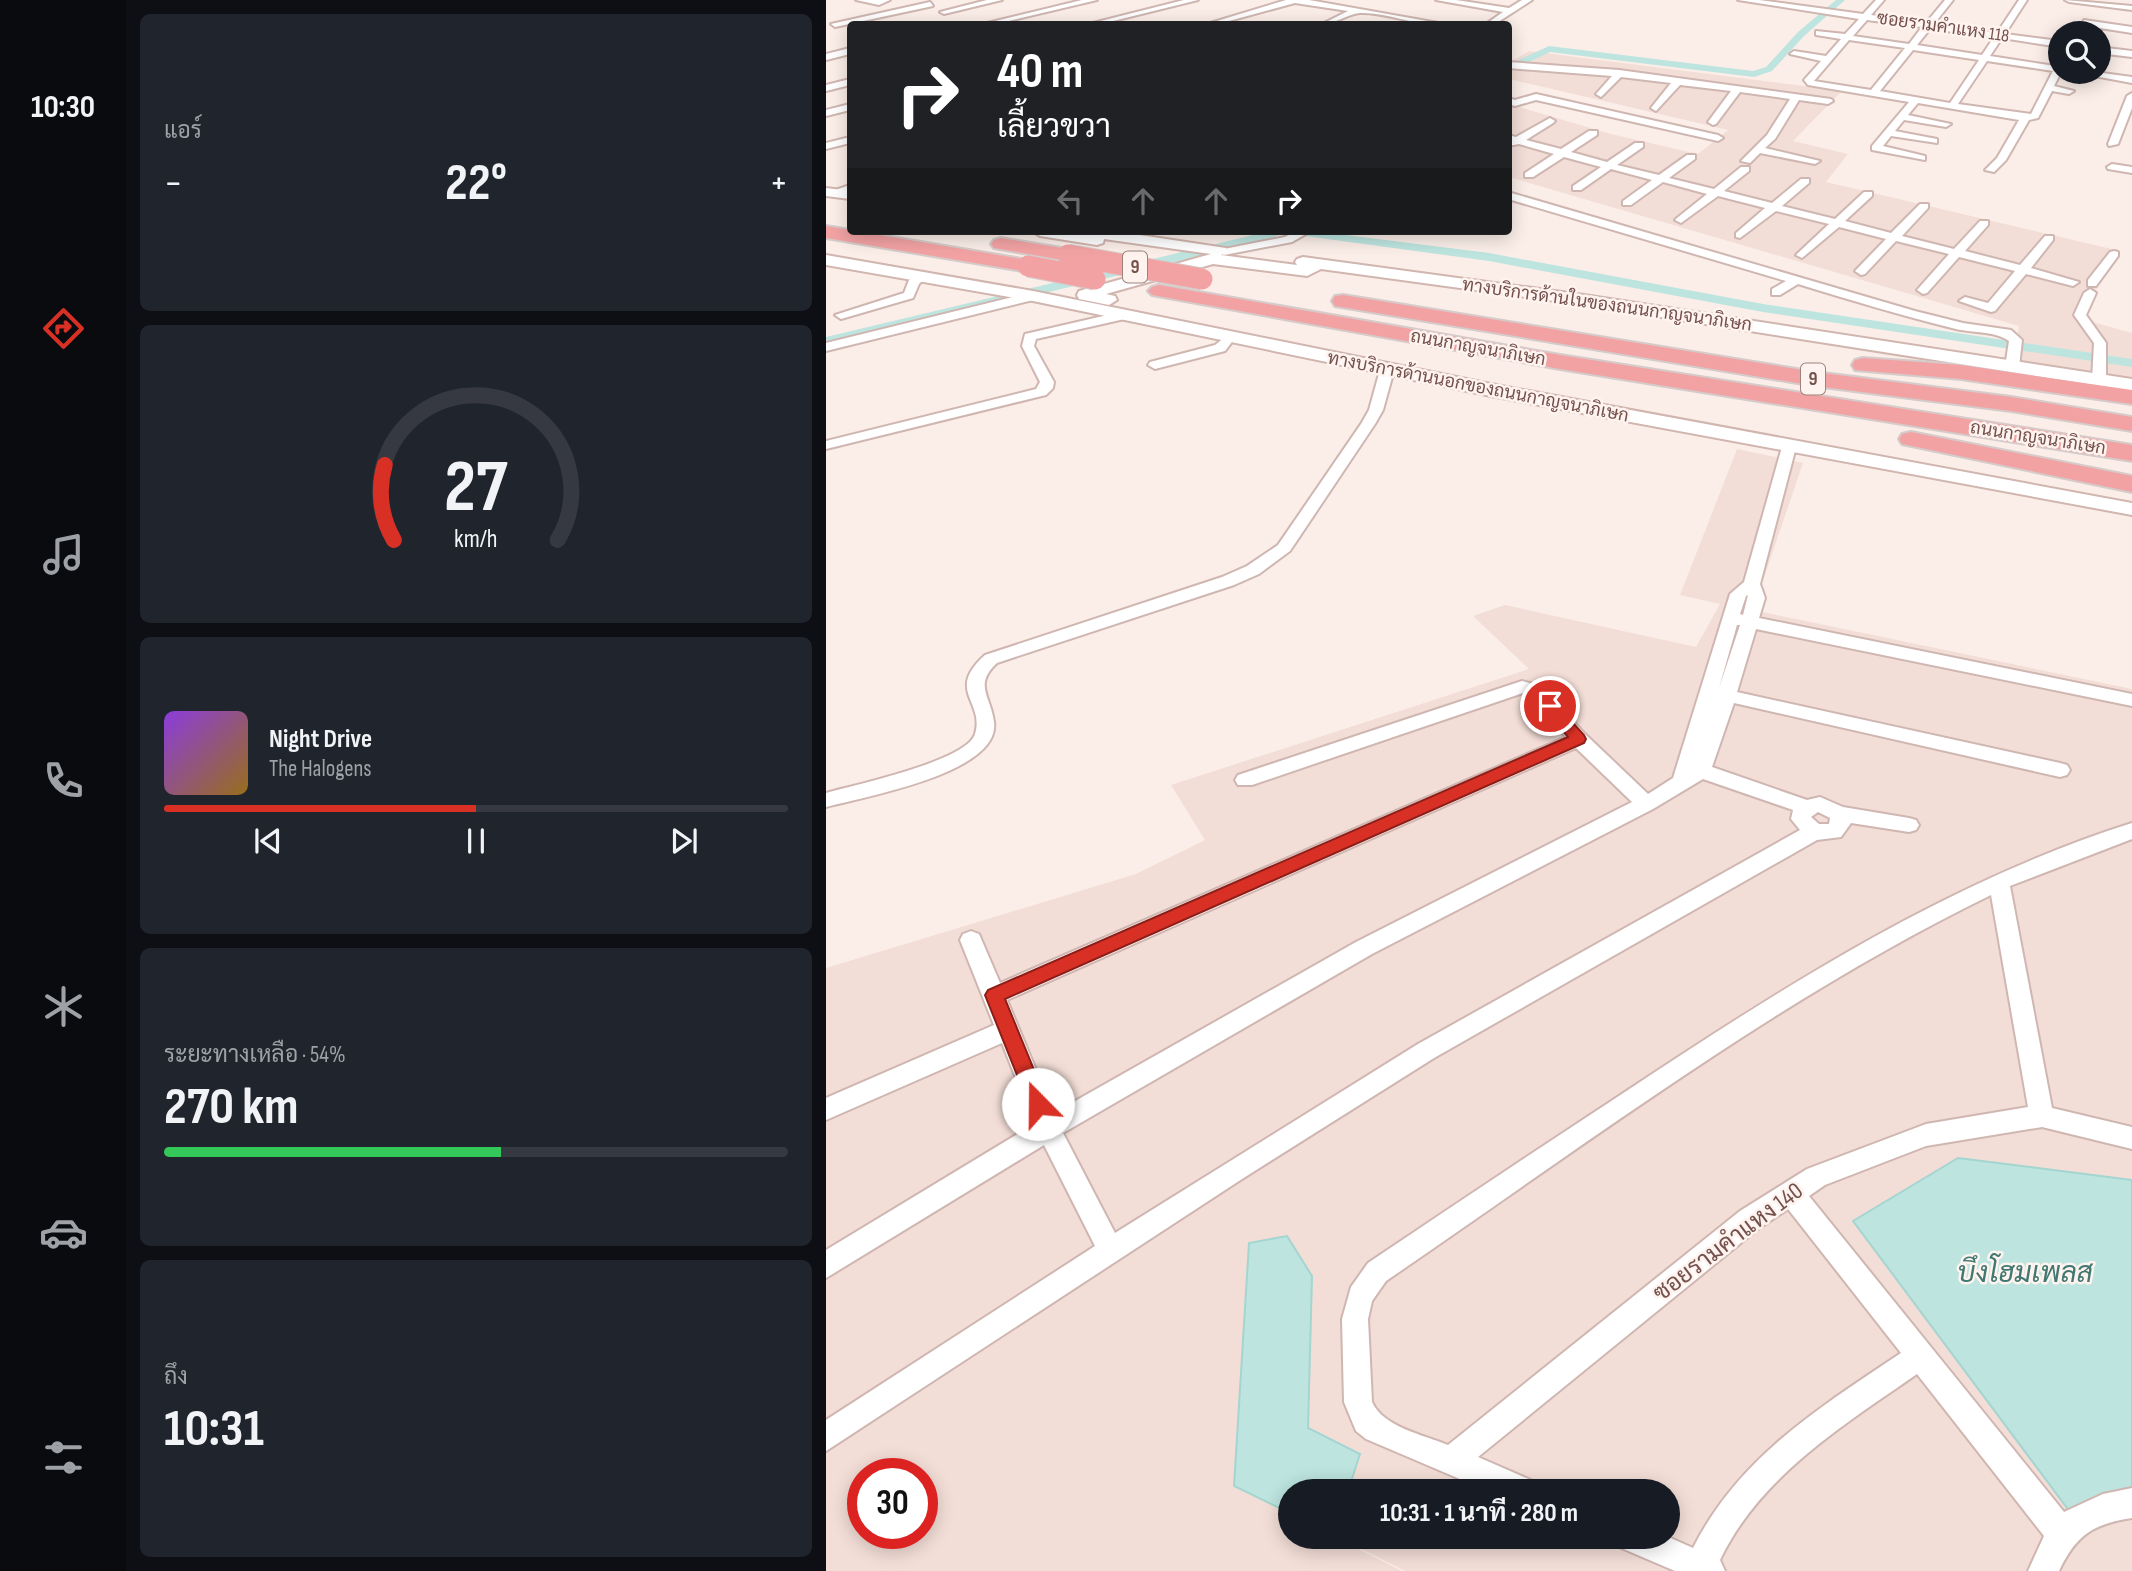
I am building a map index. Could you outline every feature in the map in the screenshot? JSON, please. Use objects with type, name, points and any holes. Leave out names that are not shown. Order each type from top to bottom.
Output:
[{"type":"highway","points":[[826,215],[847,218]]},
{"type":"highway","name":"ถนนกาญจนาภิเษก","points":[[826,232],[1560,362],[2132,453]]},
{"type":"highway","name":"9","points":[[947,235],[1296,294]]},
{"type":"highway","name":"ถนนกาญจนาภิเษก","points":[[1322,298],[1815,379],[2011,404],[2132,424]]},
{"type":"highway","points":[[1495,325],[1636,333],[1836,362],[2001,377],[2132,397]]},
{"type":"highway","points":[[1560,362],[2018,463],[2132,484]]},
{"type":"main road","points":[[829,192],[847,196]]},
{"type":"main road","points":[[890,264],[1017,283],[1143,251],[1138,247],[1065,235]]},
{"type":"main road","name":"ทางบริการด้านในของถนนกาญจนาภิเษก","points":[[1105,235],[1584,300],[2014,354],[2132,385]]},
{"type":"main road","points":[[826,252],[1001,289]]},
{"type":"main road","points":[[1173,320],[1176,316],[1172,313],[1085,295],[1212,258],[1307,271],[1319,264]]},
{"type":"main road","name":"ทางบริการด้านนอกของถนนกาญจนาภิเษก","points":[[826,260],[1036,295],[1387,370],[2132,509]]},
{"type":"main road","points":[[1036,295],[1574,400],[2132,502]]},
{"type":"street","points":[[860,0],[904,0]]},
{"type":"street","points":[[944,12],[998,0]]},
{"type":"street","points":[[1000,21],[1093,0]]},
{"type":"street","points":[[1106,21],[1194,0]]},
{"type":"street","points":[[1221,21],[1294,0],[1408,21]]},
{"type":"street","points":[[1440,0],[1511,11]]},
{"type":"street","points":[[1495,21],[1528,0]]},
{"type":"street","name":"ซอยรามคำแหง 118","points":[[1742,0],[1816,10],[1835,9],[1864,16],[2048,42]]},
{"type":"street","points":[[1787,6],[1794,0]]},
{"type":"street","points":[[1880,0],[1809,80],[1811,83],[2025,118],[2035,116],[2050,84]]},
{"type":"street","points":[[1874,93],[1949,0]]},
{"type":"street","points":[[1953,105],[2022,0]]},
{"type":"street","points":[[2068,0],[2132,8]]},
{"type":"street","points":[[847,21],[926,2],[961,20]]},
{"type":"street","points":[[2085,21],[2096,2]]},
{"type":"street","points":[[1332,21],[1358,10]]},
{"type":"street","points":[[835,24],[847,21]]},
{"type":"street","points":[[2111,27],[2132,30]]},
{"type":"street","points":[[1819,33],[1911,46],[1981,61],[2048,66]]},
{"type":"street","points":[[826,57],[847,52]]},
{"type":"street","points":[[2111,52],[2132,54]]},
{"type":"street","points":[[1794,54],[1828,59]]},
{"type":"street","points":[[1981,61],[1996,67]]},
{"type":"street","points":[[1514,66],[1619,73],[1828,101]]},
{"type":"street","points":[[1540,82],[1550,70]]},
{"type":"street","points":[[1601,94],[1619,73]]},
{"type":"street","points":[[2111,77],[2132,80]]},
{"type":"street","points":[[1656,108],[1678,81]]},
{"type":"street","points":[[826,88],[847,83]]},
{"type":"street","points":[[1713,122],[1737,90]]},
{"type":"street","points":[[2046,92],[2067,95]]},
{"type":"street","points":[[1514,94],[1515,103],[1536,97],[1718,138]]},
{"type":"street","points":[[2113,144],[2132,96]]},
{"type":"street","points":[[1681,220],[1746,165],[1772,137],[1796,97]]},
{"type":"street","points":[[1916,100],[1876,149],[1921,158]]},
{"type":"street","points":[[826,113],[847,108]]},
{"type":"street","points":[[1901,117],[1946,124]]},
{"type":"street","points":[[1990,170],[2001,160],[2025,118]]},
{"type":"street","points":[[1512,142],[1550,121]]},
{"type":"street","points":[[1529,175],[1593,133]]},
{"type":"street","points":[[1888,133],[1933,141]]},
{"type":"street","points":[[826,146],[847,141]]},
{"type":"street","points":[[1512,142],[2091,288]]},
{"type":"street","points":[[1577,188],[1639,145]]},
{"type":"street","points":[[1758,150],[1815,161]]},
{"type":"street","points":[[1627,203],[1691,157]]},
{"type":"street","points":[[2112,167],[2132,170]]},
{"type":"street","points":[[1740,235],[1805,181]]},
{"type":"street","points":[[829,192],[847,189]]},
{"type":"street","points":[[1802,255],[1868,194]]},
{"type":"street","points":[[1512,196],[1950,324],[2006,333],[2014,354]]},
{"type":"street","points":[[1861,271],[1924,206]]},
{"type":"street","points":[[1543,217],[1557,209]]},
{"type":"street","points":[[1567,229],[1587,217]]},
{"type":"street","points":[[1923,290],[1984,223]]},
{"type":"street","points":[[1627,246],[1644,234]]},
{"type":"street","points":[[1223,251],[1288,240],[1297,235]]},
{"type":"street","points":[[1965,301],[1991,307],[2049,238]]},
{"type":"street","points":[[1660,255],[1676,244]]},
{"type":"street","points":[[2099,376],[2100,345],[2080,315],[2091,288],[2114,254]]},
{"type":"street","points":[[1731,275],[1746,264]]},
{"type":"street","points":[[841,315],[909,295],[913,283],[920,276]]},
{"type":"street","points":[[1776,292],[1798,279]]},
{"type":"street","points":[[826,347],[1036,295]]},
{"type":"street","points":[[826,445],[1041,391],[1046,388],[1047,382],[1028,346],[1030,337],[1125,316]]},
{"type":"street","points":[[1156,365],[1220,348],[1229,338]]},
{"type":"street","points":[[826,800],[942,766],[978,745],[986,724],[974,687],[977,670],[991,659],[1228,581],[1253,570],[1284,548],[1376,410],[1387,370]]},
{"type":"street","points":[[826,1265],[1048,1129],[1364,948],[1646,804],[1689,773],[1757,598],[1752,584],[1789,447]]},
{"type":"street","points":[[1719,695],[1731,618],[1738,594],[1752,584]]},
{"type":"street","points":[[1731,618],[2132,700]]},
{"type":"street","points":[[1245,780],[1522,687],[1535,690],[1578,739],[1646,804]]},
{"type":"street","points":[[1719,695],[2060,770]]},
{"type":"street","points":[[995,995],[1578,739]]},
{"type":"street","points":[[826,788],[968,753]]},
{"type":"street","points":[[1689,773],[1807,807],[1827,806],[1839,814],[1909,825]]},
{"type":"street","points":[[1807,807],[1801,814],[1801,819],[1814,832],[1828,834],[1838,829],[1841,824],[1839,814]]},
{"type":"street","points":[[1494,1479],[1376,1429],[1366,1421],[1358,1402],[1355,1319],[1360,1296],[1377,1272],[1754,1018],[1941,910],[1999,882],[2132,831]]},
{"type":"street","points":[[826,1437],[1233,1171],[1426,1051],[1814,832]]},
{"type":"street","points":[[1999,882],[2042,1116]]},
{"type":"street","points":[[971,940],[1048,1129],[1111,1251]]},
{"type":"street","points":[[826,1110],[1008,1030]]},
{"type":"street","name":"ซอยรามคำแหง 140","points":[[1451,1461],[1749,1220],[1816,1177],[1926,1135],[2042,1116],[2132,1138]]},
{"type":"street","points":[[1791,1193],[2062,1534]]},
{"type":"street","points":[[1660,1549],[1705,1569],[1728,1516],[1771,1467],[1822,1424],[1921,1355]]},
{"type":"street","points":[[2043,1571],[2062,1534],[2090,1514],[2115,1505],[2132,1503]]},
{"type":"shaded area","points":[[1529,51],[1842,91],[1793,141],[1848,154],[1826,182],[2116,250],[2082,319],[2132,333],[2132,380],[2013,361],[2019,326],[1512,178],[1512,105],[1611,134],[1698,154],[1728,130],[1512,80],[1512,61]]},
{"type":"shaded area","points":[[1737,449],[1803,463],[1753,610],[2132,689],[2132,1571],[1405,1571],[1362,1549],[1680,1549],[1680,1479],[1278,1479],[1278,1549],[1358,1549],[1402,1571],[826,1571],[826,968],[1136,874],[1205,840],[1171,785],[1529,669],[1473,616],[1505,605],[1696,647],[1720,604],[1680,595]]},
{"type":"water","name":"บึงโฮมเพลส","points":[[1958,1158],[2132,1180],[2132,1489],[2070,1512],[1853,1221]]},
{"type":"water","points":[[1287,1236],[1312,1276],[1308,1428],[1360,1454],[1352,1479],[1278,1479],[1278,1507],[1234,1486],[1249,1243]]},
{"type":"waterway","points":[[1512,67],[1549,49],[1754,74],[1769,69],[1801,34],[1841,0]]},
{"type":"waterway","points":[[826,341],[1271,235]]},
{"type":"waterway","points":[[1318,235],[1489,257],[1763,308],[2132,363]]},
{"type":"route","points":[[1038,1104],[995,995],[1578,739],[1550,706]]}]
